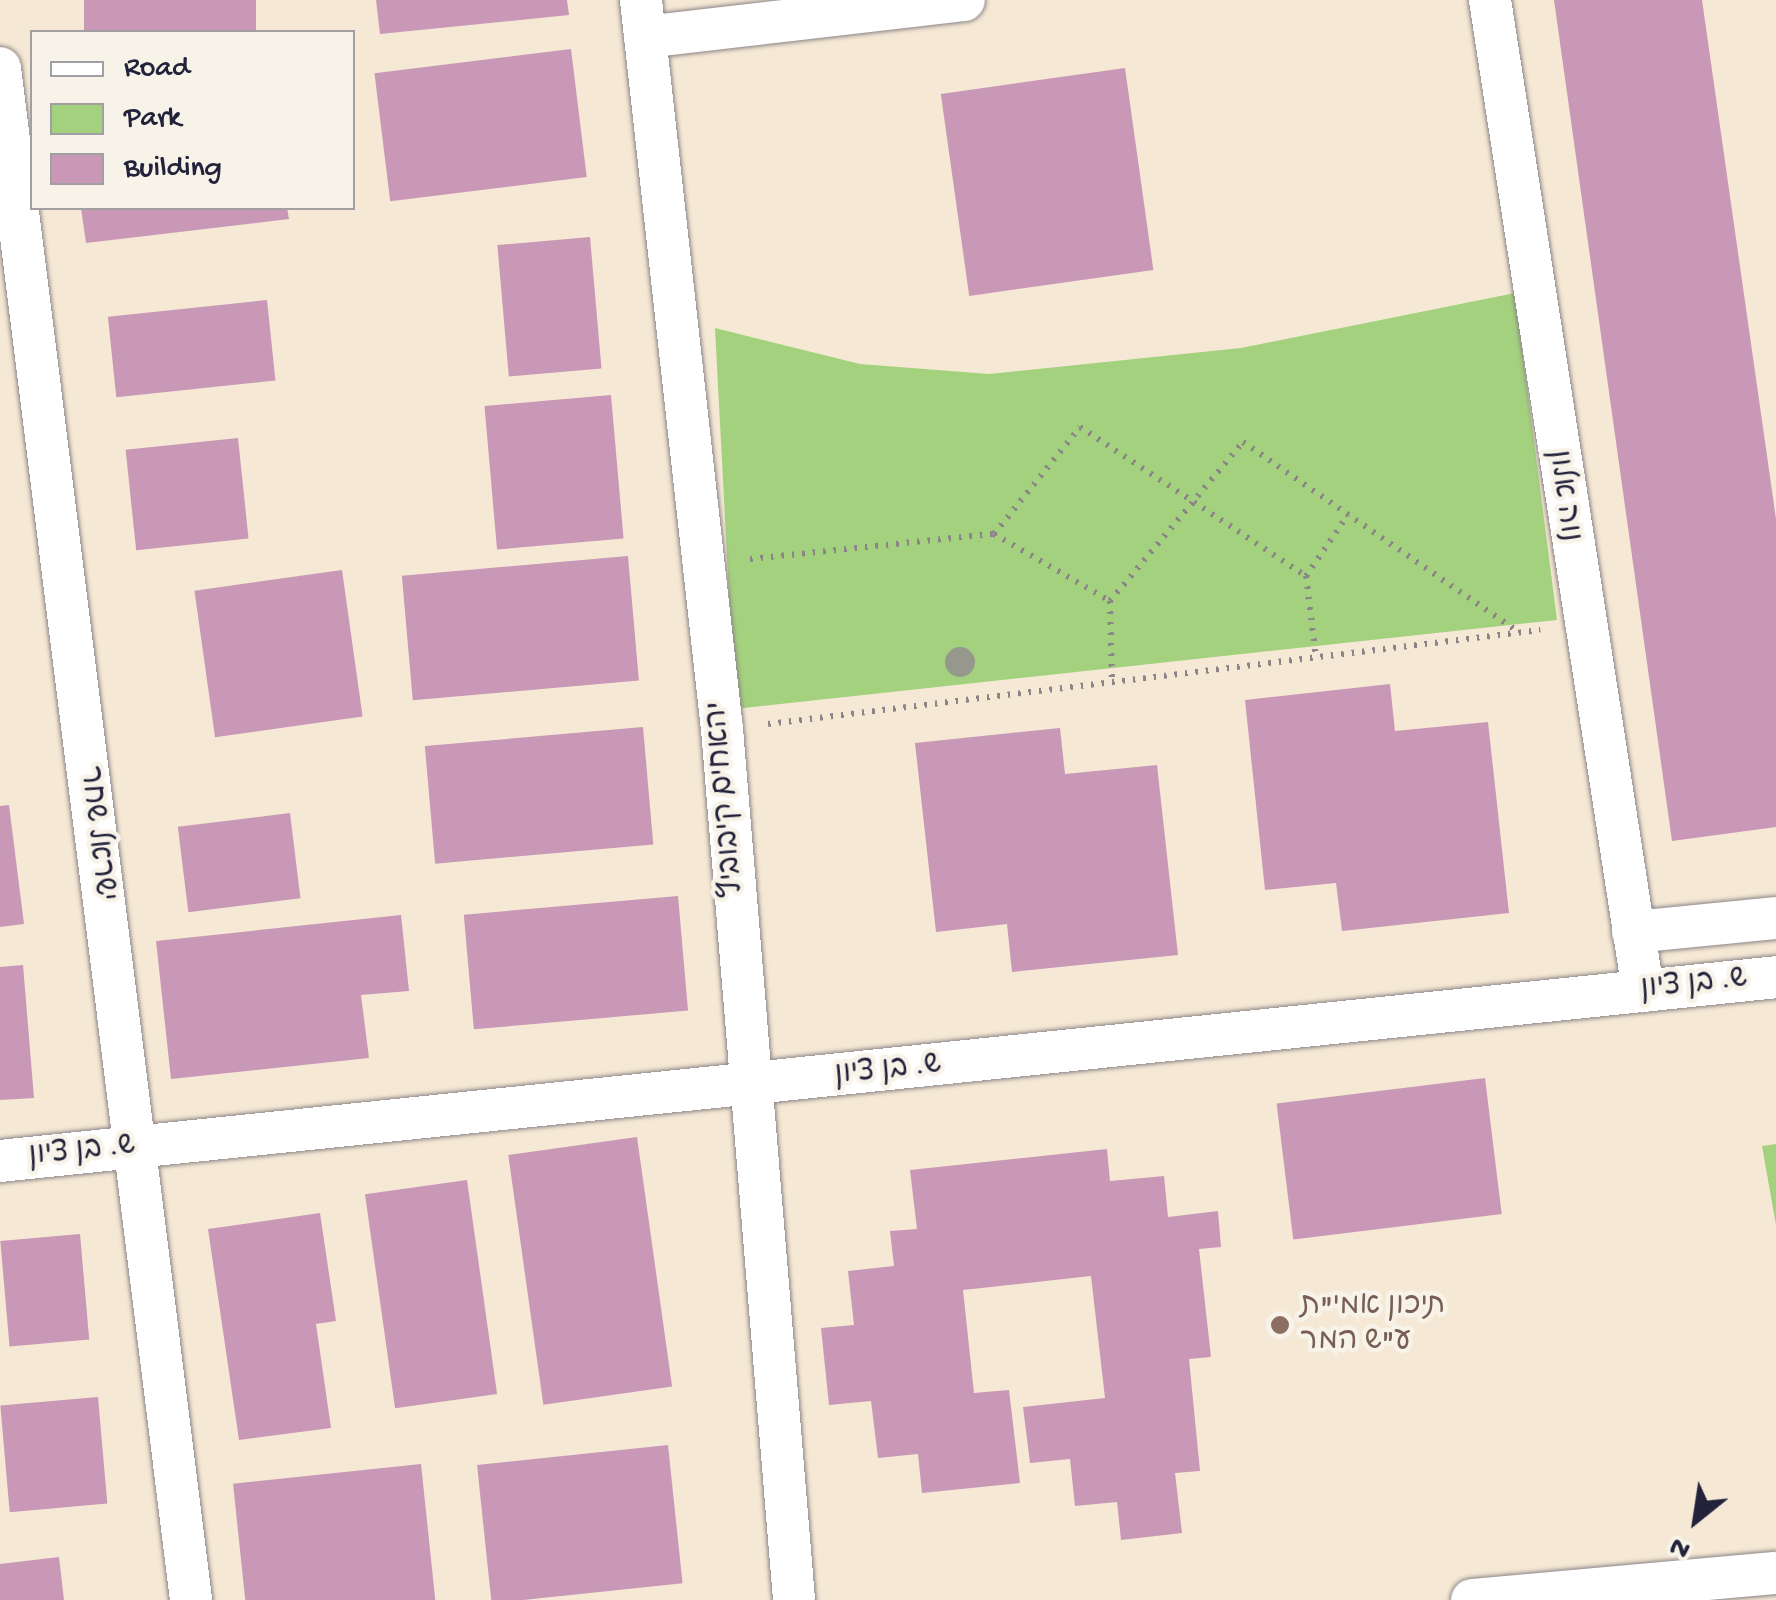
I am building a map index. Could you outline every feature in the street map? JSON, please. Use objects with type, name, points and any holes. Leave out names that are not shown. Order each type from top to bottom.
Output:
[{"type":"street","points":[[643,19],[964,0]]},
{"type":"street","name":"נוה אלון","points":[[1490,0],[1580,624],[1643,991]]},
{"type":"street","name":"האחים קיבוביץ'","points":[[643,19],[722,729],[794,1600]]},
{"type":"street","name":"ישראל שחר","points":[[0,68],[192,1600]]},
{"type":"street","name":"ש. בן ציון","points":[[1633,932],[1776,918]]},
{"type":"street","name":"ש. בן ציון","points":[[0,1161],[751,1088],[1776,978]]},
{"type":"street","points":[[1472,1600],[1776,1573]]},
{"type":"path","points":[[994,534],[1080,427],[1306,576]]},
{"type":"path","points":[[1112,682],[1110,601],[1243,442],[1518,632]]},
{"type":"path","points":[[1316,657],[1306,576],[1348,514]]},
{"type":"path","points":[[704,564],[994,534],[1110,601]]},
{"type":"path","points":[[722,729],[1580,624]]},
{"type":"green space","points":[[1515,293],[1557,620],[735,709],[715,328],[860,364],[989,374],[1241,348]]},
{"type":"green space","points":[[1776,1144],[1776,1225],[1762,1146]]},
{"type":"building","points":[[84,0],[256,0],[256,30],[84,30]]},
{"type":"building","points":[[376,0],[567,0],[569,15],[380,34]]},
{"type":"building","points":[[1554,0],[1702,0],[1776,519],[1776,827],[1672,841]]},
{"type":"building","points":[[571,49],[587,177],[390,201],[374,73]]},
{"type":"building","points":[[1125,68],[1153,270],[969,296],[941,94]]},
{"type":"building","points":[[81,210],[287,210],[289,219],[86,243]]},
{"type":"building","points":[[590,237],[602,368],[509,377],[497,245]]},
{"type":"building","points":[[267,300],[275,381],[116,397],[108,317]]},
{"type":"building","points":[[611,395],[624,538],[497,550],[484,406]]},
{"type":"building","points":[[238,438],[249,538],[136,550],[126,450]]},
{"type":"building","points":[[628,556],[639,681],[413,700],[402,576]]},
{"type":"building","points":[[342,570],[363,717],[215,737],[194,591]]},
{"type":"building","points":[[1390,684],[1395,731],[1488,722],[1509,913],[1342,931],[1336,883],[1265,890],[1245,700]]},
{"type":"building","points":[[643,727],[653,845],[435,864],[425,746]]},
{"type":"building","points":[[1060,728],[1065,774],[1157,765],[1178,955],[1012,972],[1007,924],[936,932],[915,743]]},
{"type":"building","points":[[9,805],[24,924],[0,927],[0,806]]},
{"type":"building","points":[[290,813],[300,898],[188,912],[178,827]]},
{"type":"building","points":[[678,896],[688,1011],[474,1029],[464,915]]},
{"type":"building","points":[[401,915],[409,991],[361,995],[369,1058],[171,1079],[156,941]]},
{"type":"building","points":[[23,965],[34,1098],[0,1100],[0,967]]},
{"type":"building","points":[[1485,1078],[1502,1214],[1293,1240],[1277,1104]]},
{"type":"building","points":[[637,1137],[672,1387],[543,1405],[508,1155]]},
{"type":"building","points":[[1107,1149],[1110,1181],[1164,1176],[1168,1217],[1218,1211],[1221,1247],[1199,1249],[1211,1357],[1189,1359],[1200,1471],[1175,1473],[1182,1533],[1121,1540],[1117,1502],[1075,1506],[1070,1459],[1030,1463],[1023,1407],[1105,1398],[1091,1276],[963,1290],[974,1393],[1009,1390],[1020,1483],[922,1493],[918,1454],[878,1458],[871,1401],[829,1405],[821,1328],[854,1325],[848,1271],[894,1266],[890,1231],[917,1229],[910,1170]]},
{"type":"building","points":[[467,1180],[497,1394],[395,1408],[365,1194]]},
{"type":"building","points":[[320,1213],[336,1321],[316,1324],[331,1428],[239,1440],[208,1229]]},
{"type":"building","points":[[80,1234],[89,1340],[10,1347],[0,1241]]},
{"type":"building","points":[[98,1397],[107,1504],[10,1512],[0,1406]]},
{"type":"building","points":[[668,1445],[683,1583],[491,1600],[477,1465]]},
{"type":"building","points":[[421,1464],[435,1600],[245,1600],[233,1484]]},
{"type":"building","points":[[59,1557],[64,1600],[0,1600],[0,1564]]},
{"type":"place","name":"תיכון אמי\"ת ע\"ש המר","points":[[1280,1325]]}]
